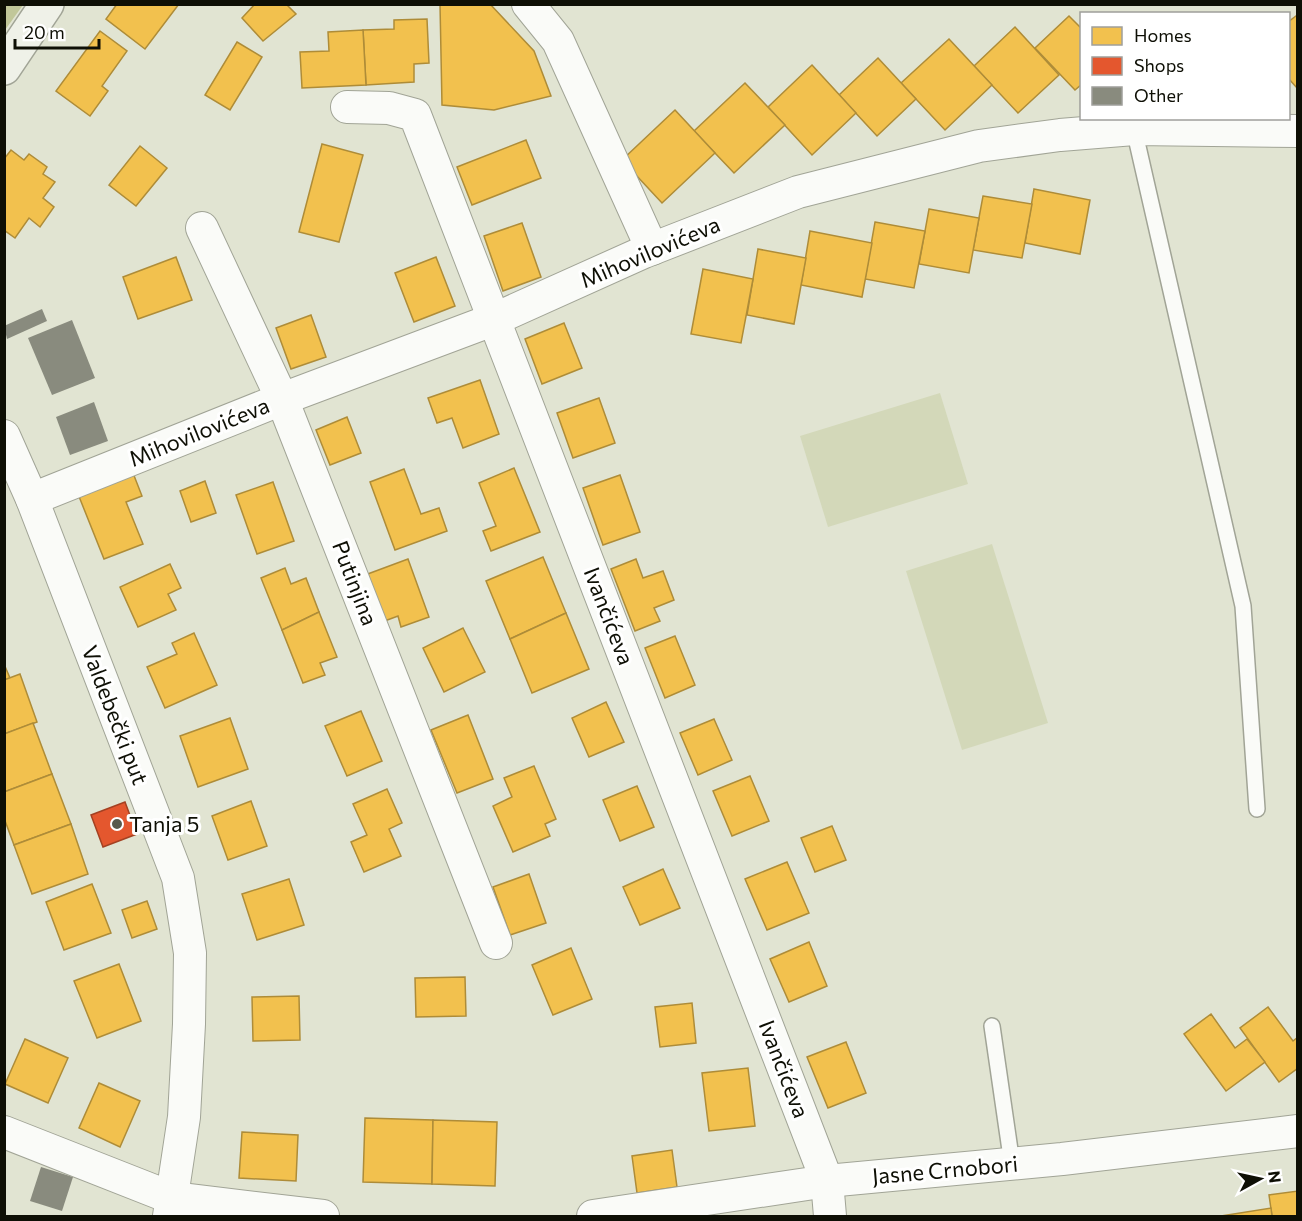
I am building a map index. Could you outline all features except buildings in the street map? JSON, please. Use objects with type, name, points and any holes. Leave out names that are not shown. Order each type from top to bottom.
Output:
[{"type":"main road","points":[[4,68],[47,4]]},
{"type":"street","points":[[528,4],[558,41],[652,249]]},
{"type":"street","name":"Ivančićeva","points":[[347,107],[389,108],[415,115],[827,1181],[830,1216]]},
{"type":"street","name":"Mihovilovićeva","points":[[32,499],[282,399],[495,319],[652,249],[798,192],[979,146],[1060,135],[1134,129],[1298,131]]},
{"type":"street","name":"Putinjina","points":[[202,228],[282,399],[496,943]]},
{"type":"street","name":"Valdebečki put","points":[[4,436],[32,499],[178,878],[190,953],[189,1024],[184,1117],[170,1208]]},
{"type":"street","name":"Jasne Crnobori","points":[[592,1216],[827,1181],[1012,1164],[1298,1131]]},
{"type":"street","points":[[4,1132],[170,1208],[323,1216]]},
{"type":"lane","points":[[1134,129],[1243,606],[1257,809]]},
{"type":"lane","points":[[992,1026],[1012,1164]]},
{"type":"green space","points":[[4,5],[23,5],[5,30]]},
{"type":"green space","points":[[940,393],[968,484],[828,527],[800,436]]},
{"type":"green space","points":[[992,544],[1048,723],[962,750],[906,571]]},
{"type":"place","name":"Tanja 5","points":[[117,824]]}]
